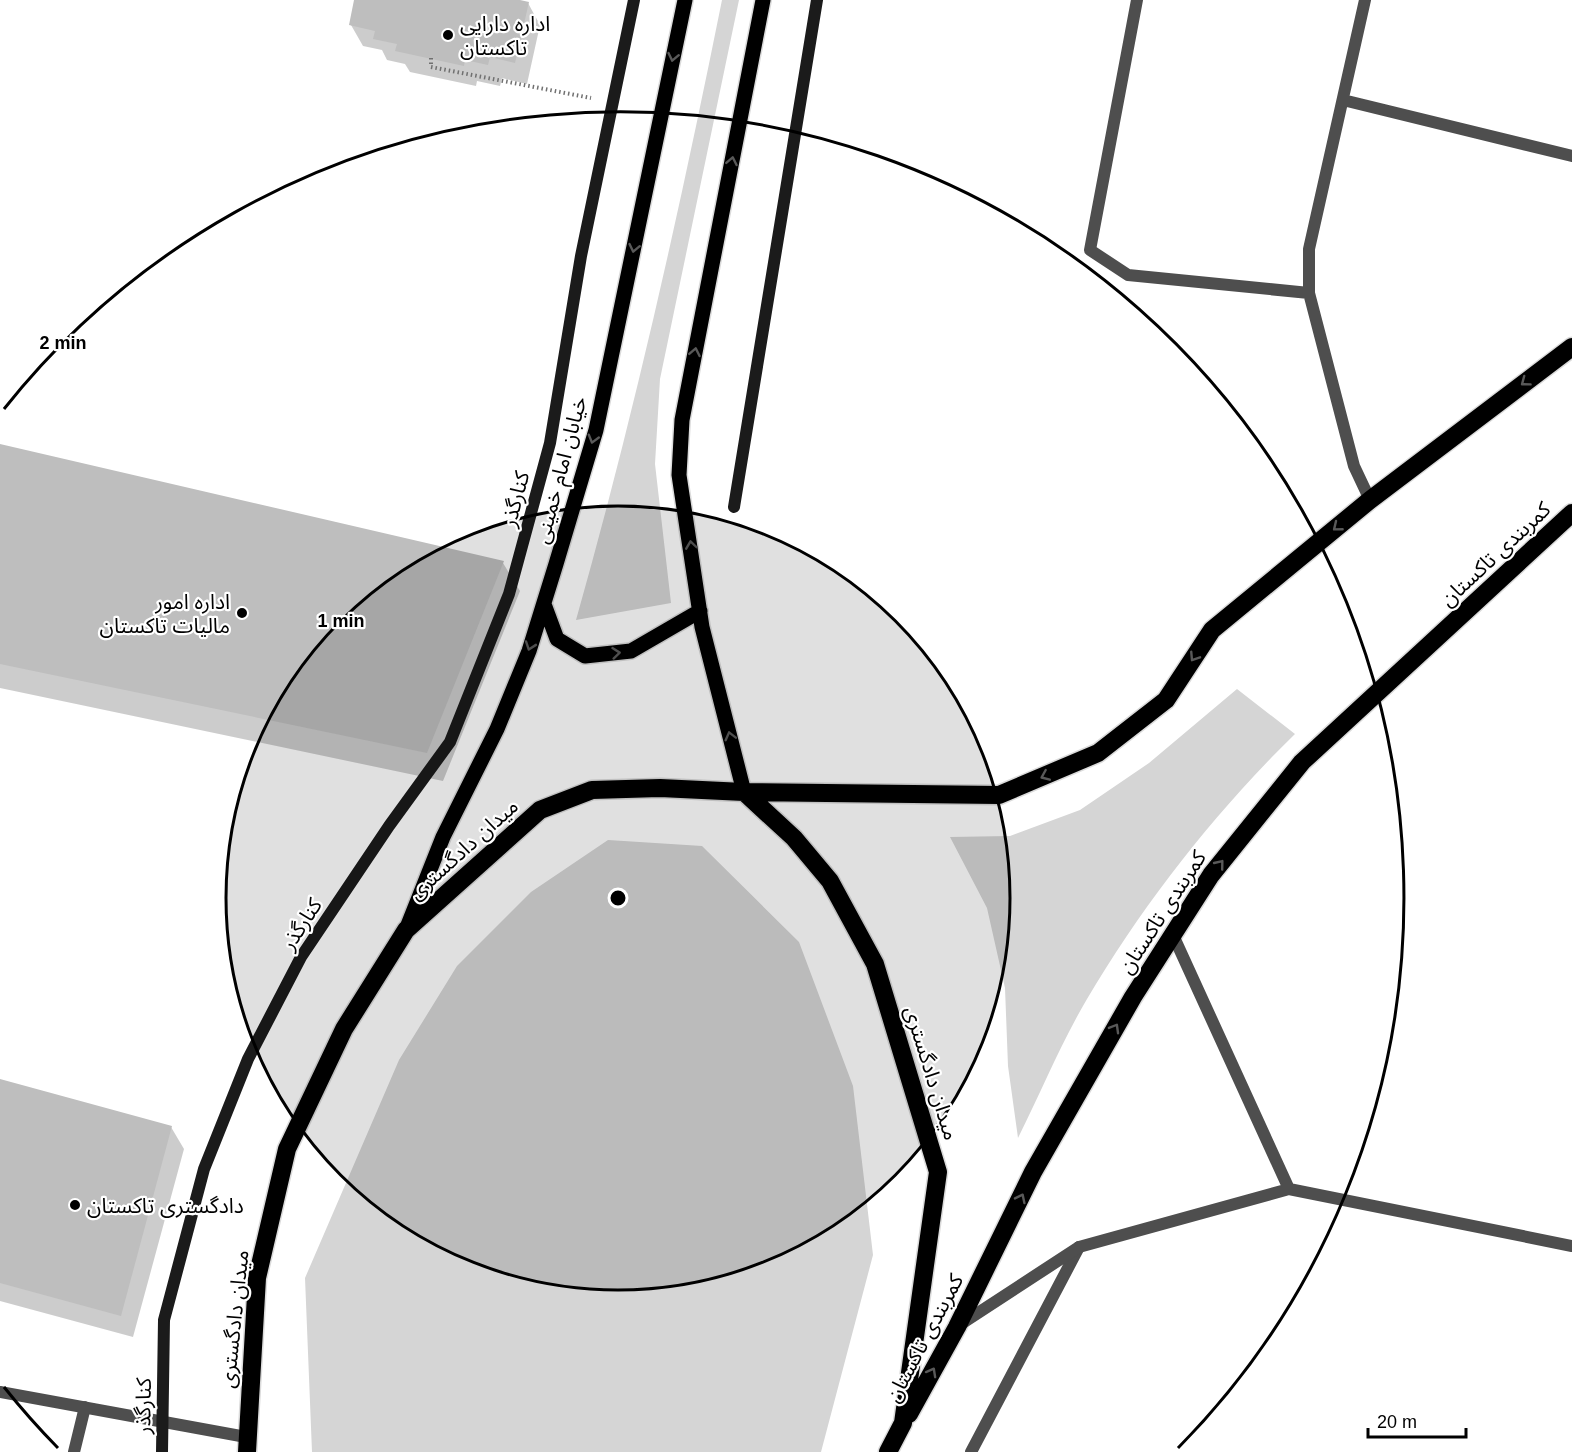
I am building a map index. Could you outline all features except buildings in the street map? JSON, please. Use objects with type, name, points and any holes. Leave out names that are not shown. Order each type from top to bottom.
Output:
[{"type":"highway","points":[[744,792],[999,795],[1098,753],[1166,700],[1212,630],[1370,500],[1572,347]]},
{"type":"highway","name":"کمربندی تاکستان","points":[[903,1423],[957,1327],[1033,1172],[1133,997],[1211,875],[1302,762],[1572,513]]},
{"type":"highway","name":"میدان دادگستری","points":[[246,1445],[257,1278],[287,1149],[344,1029],[406,930],[540,810],[592,790],[660,788],[744,792],[794,838],[830,881],[875,964],[938,1172],[903,1423],[888,1452]]},
{"type":"main road","name":"خیابان امام خمینی","points":[[406,930],[443,837],[497,729],[529,651],[544,604],[596,430],[685,0]]},
{"type":"main road","points":[[744,792],[700,611],[679,475],[682,420],[763,0]]},
{"type":"main road","points":[[544,604],[557,639],[585,656],[631,651],[700,611]]},
{"type":"street","name":"کنارگذر","points":[[162,1452],[164,1320],[204,1169],[248,1059],[301,957],[389,826],[450,742],[509,594],[550,443],[581,256],[634,0]]},
{"type":"street","points":[[734,507],[817,0]]},
{"type":"street","points":[[1137,0],[1089,250],[1128,275],[1309,293]]},
{"type":"street","points":[[1365,0],[1309,249],[1309,293],[1354,466],[1370,500]]},
{"type":"street","points":[[1343,100],[1572,156]]},
{"type":"street","points":[[1173,935],[1289,1189]]},
{"type":"street","points":[[957,1327],[1080,1247],[1289,1189],[1572,1246]]},
{"type":"street","points":[[971,1452],[1080,1247]]},
{"type":"street","points":[[0,1392],[162,1423],[246,1445]]},
{"type":"street","points":[[74,1452],[85,1407]]},
{"type":"path","points":[[431,58],[431,67],[604,101],[612,109]]},
{"type":"shaded area","points":[[722,0],[739,0],[660,379],[655,464],[671,603],[576,620],[655,312]]},
{"type":"shaded area","points":[[1237,689],[1295,734],[1209,827],[1132,928],[1087,999],[1018,1138],[1008,1066],[1005,988],[987,908],[950,837],[1010,836],[1080,810],[1149,763]]},
{"type":"shaded area","points":[[608,840],[702,846],[799,942],[853,1086],[873,1255],[821,1452],[312,1452],[305,1278],[399,1060],[457,966],[531,892]]},
{"type":"place","name":"اداره دارایی تاکستان","points":[[448,35]]},
{"type":"place","name":"اداره امور مالیات تاکستان","points":[[242,613]]},
{"type":"place","name":"دادگستری تاکستان","points":[[75,1205]]}]
